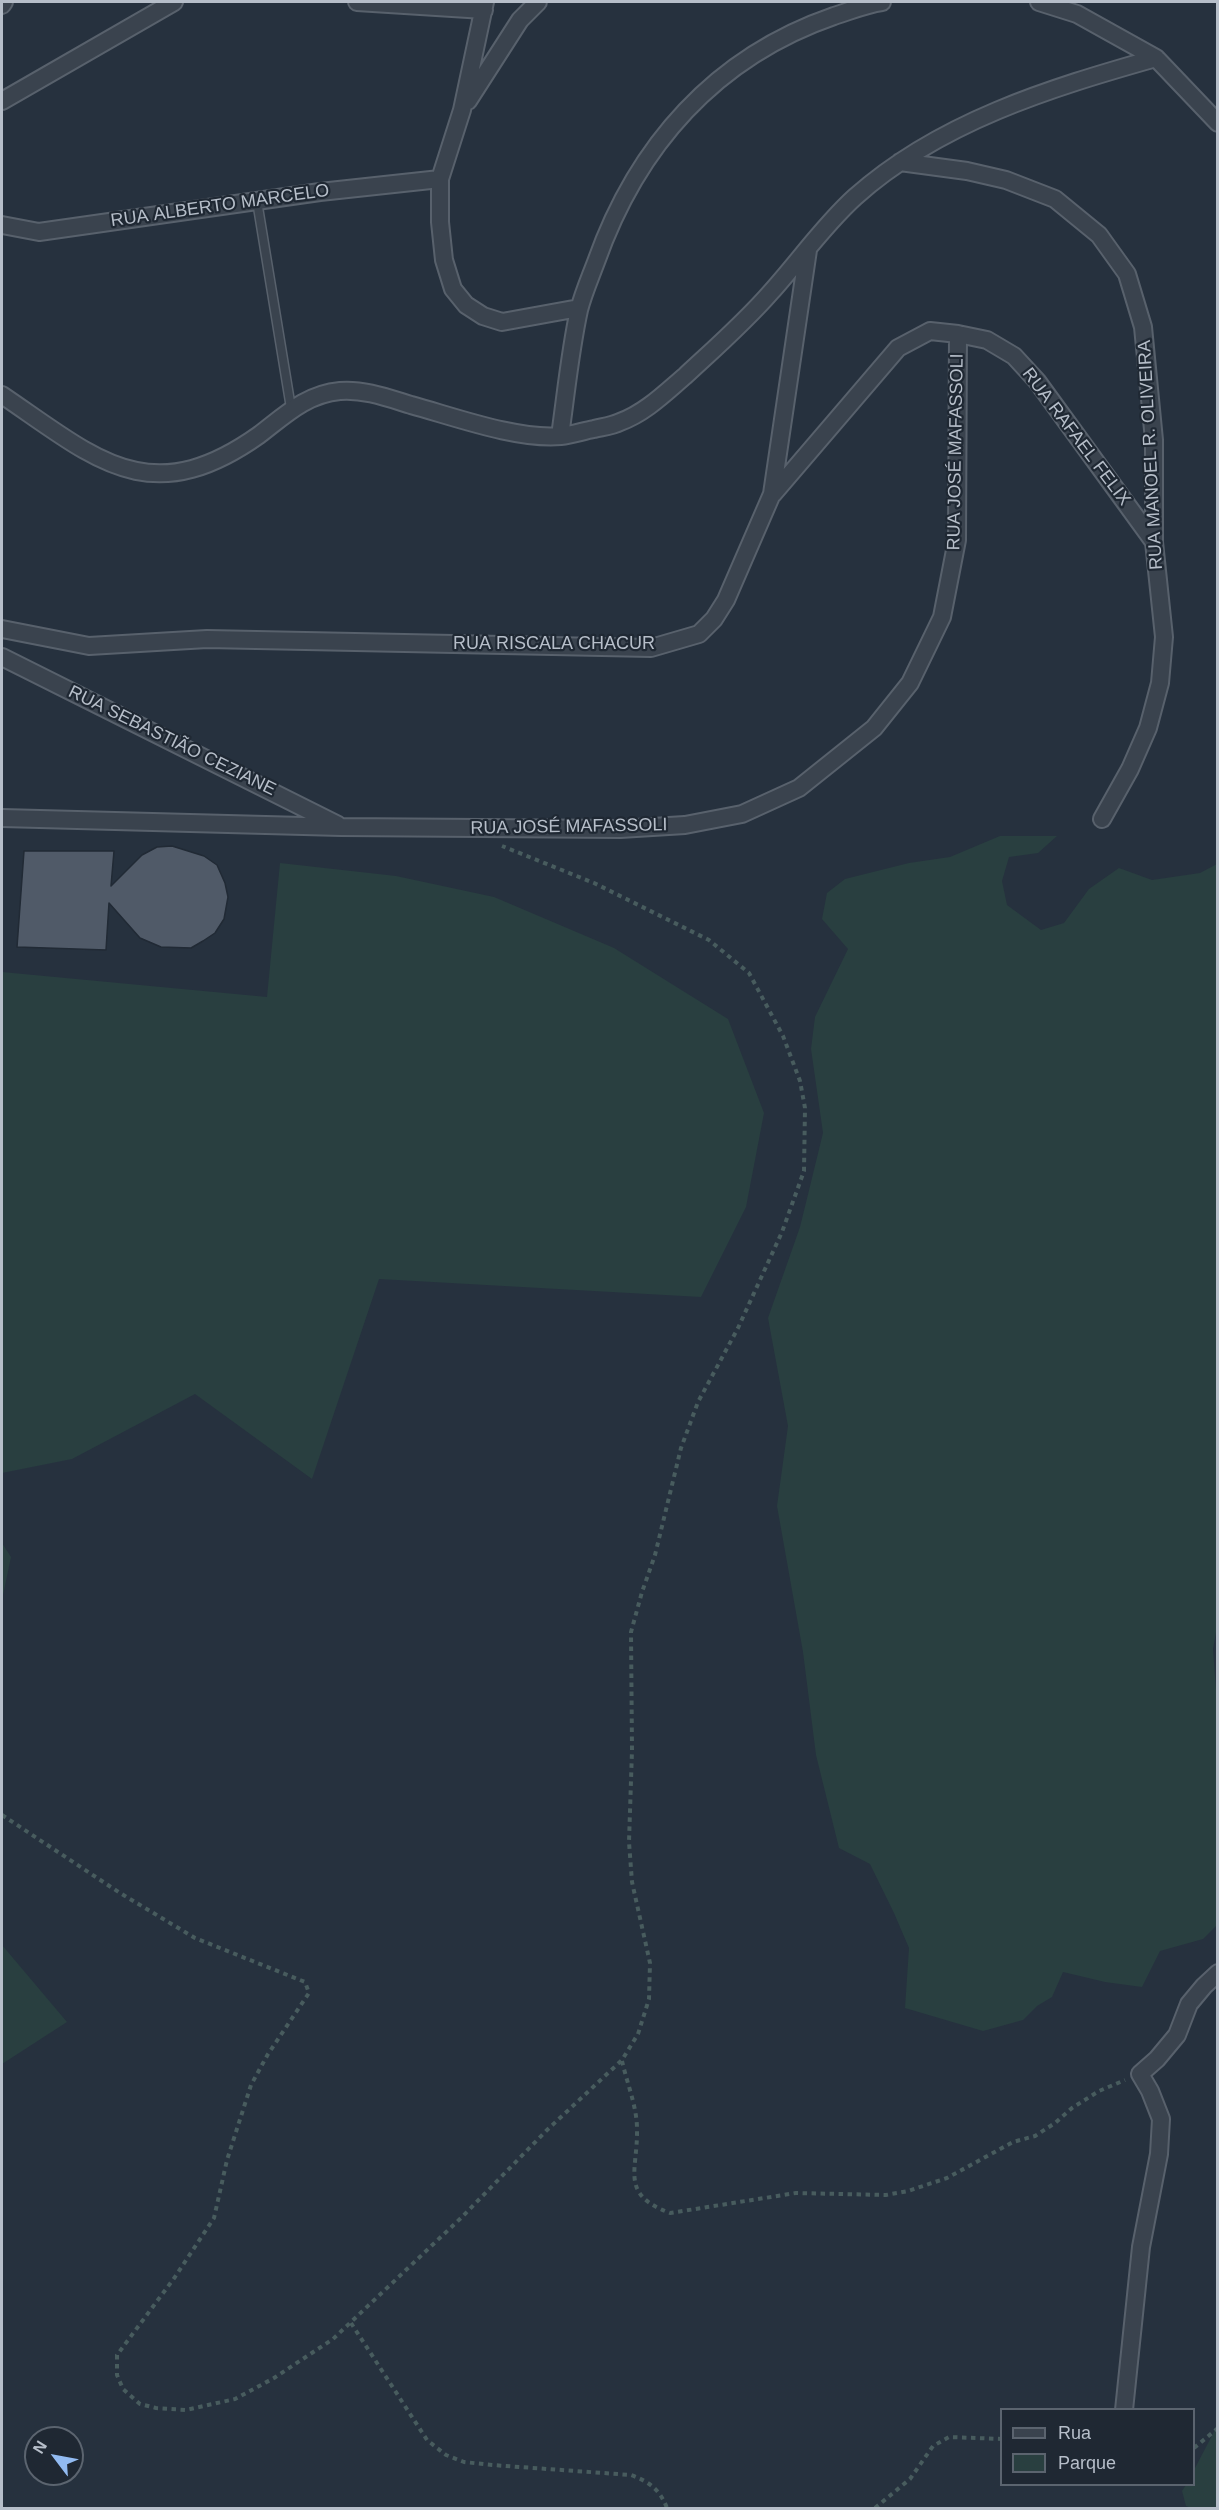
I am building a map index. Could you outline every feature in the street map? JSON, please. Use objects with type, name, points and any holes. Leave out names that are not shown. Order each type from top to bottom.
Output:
[{"type":"street","points":[[2,101],[174,2]]},
{"type":"street","points":[[357,2],[484,6],[462,110],[440,179],[440,222],[444,260],[453,289],[465,305],[483,316],[502,322],[579,308]]},
{"type":"street","points":[[462,110],[520,20],[538,2]]},
{"type":"street","points":[[560,436],[579,308],[607,232],[629,186],[659,140],[698,97],[747,58],[803,27],[882,2]]},
{"type":"street","points":[[1039,2],[1077,14],[1156,58],[1218,123]]},
{"type":"street","points":[[2,395],[94,457],[120,468],[149,474],[174,473],[206,464],[257,436],[291,408],[316,396],[339,391],[366,392],[507,432],[560,436],[620,423],[652,404],[707,355],[769,295],[854,198],[900,162],[962,126],[1003,109],[1065,84],[1156,58]]},
{"type":"street","name":"RUA MANOEL R. OLIVEIRA","points":[[900,162],[967,171],[1006,180],[1055,199],[1099,235],[1127,274],[1143,327],[1154,440],[1154,542],[1164,637],[1160,683],[1148,728],[1130,769],[1102,819]]},
{"type":"street","name":"RUA ALBERTO MARCELO","points":[[2,225],[39,232],[257,201],[440,179]]},
{"type":"street","name":"RUA RISCALA CHACUR","points":[[2,629],[89,646],[207,639],[651,648],[699,634],[714,619],[726,600],[772,494],[808,249]]},
{"type":"street","name":"RUA RAFAEL FELIX","points":[[772,494],[898,348],[930,331],[958,334],[987,340],[1014,356],[1037,381],[1154,542]]},
{"type":"street","name":"RUA JOSÉ MAFASSOLI","points":[[2,818],[341,827],[620,829],[685,825],[742,814],[799,788],[874,728],[910,683],[942,617],[957,540],[958,334]]},
{"type":"street","name":"RUA SEBASTIÃO CEZIANE","points":[[2,657],[341,827]]},
{"type":"street","points":[[1124,2408],[1141,2247],[1160,2143],[1161,2119],[1150,2091],[1140,2074],[1157,2060],[1177,2035],[1189,2004],[1218,1973]]},
{"type":"lane","points":[[257,201],[291,408]]},
{"type":"path","points":[[2,1815],[120,1893],[195,1938],[261,1966],[291,1975],[305,1982],[309,1993],[268,2054],[251,2085],[226,2160],[214,2218],[175,2277],[117,2355],[117,2375],[123,2389],[140,2404],[156,2408],[186,2410],[235,2399],[274,2378],[333,2339],[462,2217],[546,2131],[622,2060],[638,2034],[649,1999],[650,1963],[632,1882],[629,1842],[632,1750],[631,1632],[642,1592],[656,1555],[681,1448],[698,1402],[743,1317],[782,1232],[804,1171],[806,1108],[801,1081],[783,1036],[749,973],[709,940],[594,884],[499,845]]},
{"type":"path","points":[[622,2060],[638,2128],[635,2186],[643,2199],[655,2208],[670,2213],[796,2193],[886,2195],[908,2191],[947,2178],[1013,2142],[1035,2136],[1099,2091],[1140,2074]]},
{"type":"path","points":[[351,2323],[427,2440],[446,2455],[464,2462],[631,2475],[646,2481],[660,2492],[667,2508]]},
{"type":"path","points":[[1195,2447],[1218,2428]]},
{"type":"path","points":[[875,2508],[910,2479],[933,2446],[949,2437],[1000,2439]]},
{"type":"green space","points":[[1000,836],[1057,836],[1038,853],[1009,857],[1002,881],[1007,905],[1041,930],[1064,923],[1089,889],[1119,868],[1152,880],[1200,873],[1217,864],[1218,1621],[1213,1649],[1218,1716],[1218,1924],[1203,1939],[1160,1951],[1142,1987],[1105,1982],[1063,1972],[1052,1997],[1037,2006],[1023,2020],[983,2031],[905,2008],[909,1948],[870,1864],[839,1848],[816,1755],[803,1652],[777,1506],[788,1426],[768,1318],[800,1227],[823,1133],[811,1049],[815,1017],[848,949],[822,919],[827,893],[845,879],[909,863],[950,857]]},
{"type":"green space","points":[[280,863],[396,876],[494,897],[614,948],[728,1019],[764,1113],[746,1207],[701,1297],[379,1279],[312,1479],[195,1394],[72,1459],[2,1473],[2,972],[267,997]]},
{"type":"green space","points":[[2,1543],[11,1557],[2,1600]]},
{"type":"green space","points":[[2,1945],[67,2022],[2,2064]]},
{"type":"green space","points":[[1217,2426],[1217,2508],[1186,2506],[1182,2491],[1185,2486],[1195,2486],[1195,2468]]},
{"type":"building","points":[[172,846],[204,856],[217,865],[225,883],[228,897],[224,919],[215,933],[203,941],[191,948],[161,947],[140,938],[109,903],[106,950],[17,947],[24,851],[114,851],[111,886],[142,855],[157,847]]}]
